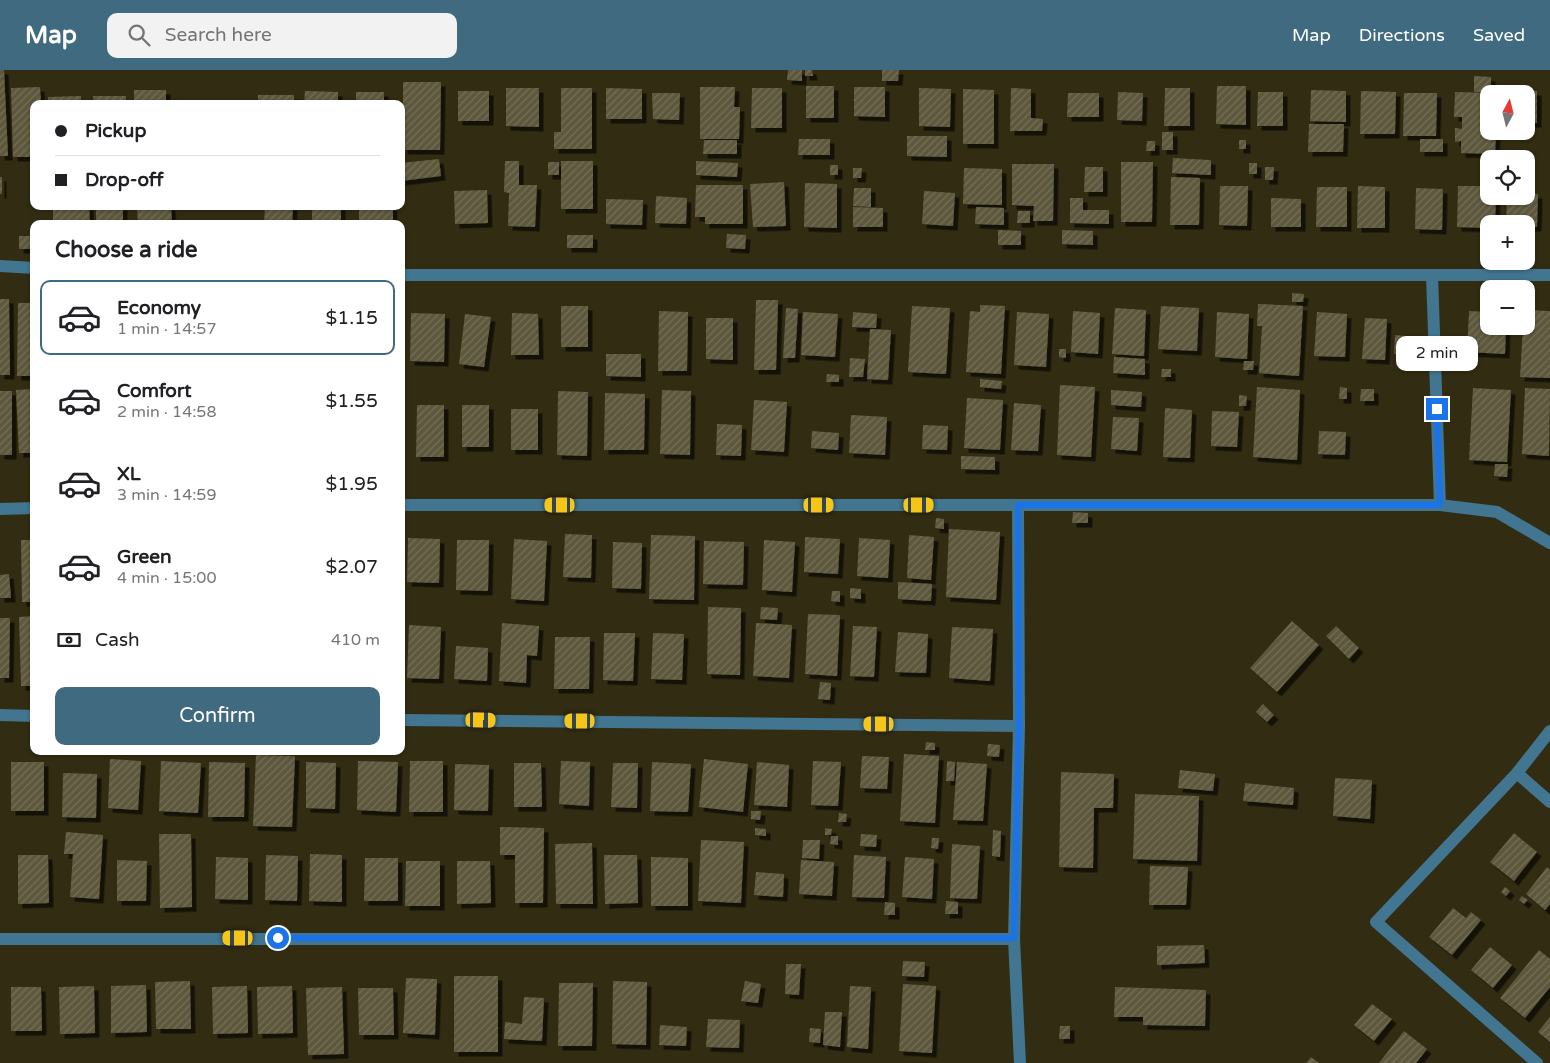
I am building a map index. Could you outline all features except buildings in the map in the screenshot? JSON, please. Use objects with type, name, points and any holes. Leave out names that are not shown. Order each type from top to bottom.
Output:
[{"type":"street","points":[[0,266],[30,268]]},
{"type":"street","points":[[405,275],[1550,275]]},
{"type":"street","points":[[1432,275],[1440,505]]},
{"type":"street","points":[[405,505],[1440,505],[1497,512],[1550,543]]},
{"type":"street","points":[[1018,505],[1019,726],[1014,938],[1020,1063]]},
{"type":"street","points":[[0,509],[30,508]]},
{"type":"street","points":[[0,715],[30,716]]},
{"type":"street","points":[[405,720],[1019,726]]},
{"type":"street","points":[[1537,1063],[1376,922],[1517,773],[1550,731]]},
{"type":"street","points":[[1517,773],[1550,802]]},
{"type":"street","points":[[0,938],[1014,938]]},
{"type":"route","points":[[278,938],[1014,938],[1019,726],[1018,505],[1440,505],[1437,409]]}]
